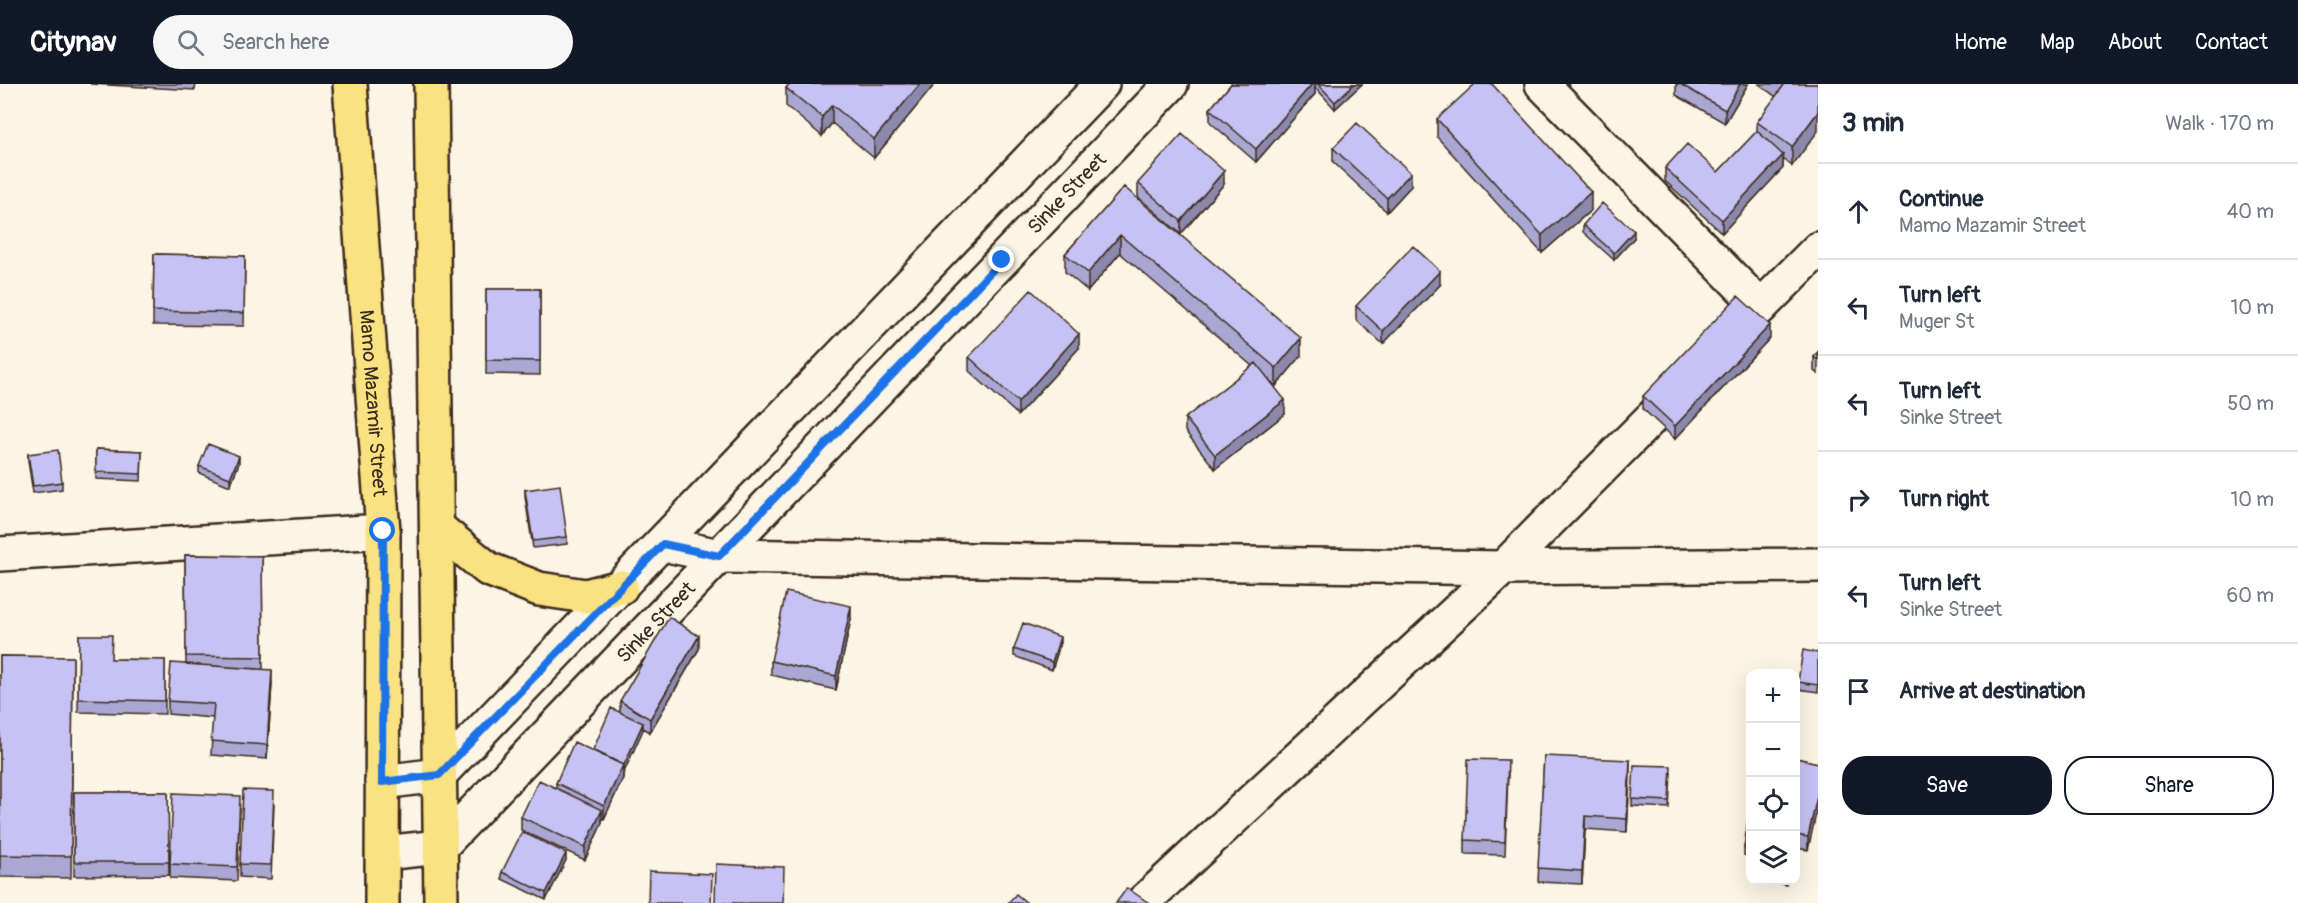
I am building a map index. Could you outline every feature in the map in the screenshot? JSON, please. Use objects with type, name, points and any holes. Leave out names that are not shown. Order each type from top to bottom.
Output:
[{"type":"main road","name":"Mamo Mazamir Street","points":[[350,84],[383,531],[382,903]]},
{"type":"main road","points":[[431,84],[441,903]]},
{"type":"main road","points":[[438,528],[488,569],[539,589],[586,596],[621,587]]},
{"type":"street","points":[[382,782],[439,775],[1102,84]]},
{"type":"street","name":"Sinke Street","points":[[440,847],[1171,84]]},
{"type":"street","points":[[1542,84],[1761,307]]},
{"type":"street","points":[[1142,903],[1503,568],[1818,249]]},
{"type":"street","points":[[0,554],[383,531]]},
{"type":"street","points":[[663,544],[719,556],[1503,568],[1818,565]]},
{"type":"street","points":[[382,853],[440,847]]},
{"type":"building","points":[[789,84],[920,84],[874,139],[832,105],[822,117],[786,88]]},
{"type":"building","points":[[1231,84],[1312,84],[1256,149],[1210,109]]},
{"type":"building","points":[[1318,84],[1354,84],[1335,102]]},
{"type":"building","points":[[1475,84],[1492,84],[1591,192],[1542,235],[1437,119]]},
{"type":"building","points":[[1680,84],[1740,84],[1725,110]]},
{"type":"building","points":[[1784,84],[1818,84],[1818,112],[1792,147],[1757,122]]},
{"type":"building","points":[[1357,123],[1411,173],[1387,198],[1333,148]]},
{"type":"building","points":[[1757,131],[1783,155],[1722,220],[1665,168],[1687,144],[1718,172]]},
{"type":"building","points":[[1182,134],[1224,171],[1181,221],[1138,183]]},
{"type":"building","points":[[1124,187],[1301,338],[1276,368],[1120,235],[1088,273],[1065,254]]},
{"type":"building","points":[[1602,203],[1634,231],[1614,253],[1583,225]]},
{"type":"building","points":[[1413,246],[1440,271],[1383,331],[1356,306]]},
{"type":"building","points":[[154,254],[245,256],[244,313],[153,311]]},
{"type":"building","points":[[486,289],[540,289],[540,361],[486,360]]},
{"type":"building","points":[[1031,290],[1079,334],[1018,402],[969,357]]},
{"type":"building","points":[[1738,296],[1770,325],[1675,426],[1643,396]]},
{"type":"building","points":[[1256,363],[1285,400],[1215,455],[1185,418]]},
{"type":"building","points":[[208,444],[239,456],[230,478],[199,466]]},
{"type":"building","points":[[96,449],[142,451],[141,474],[96,472]]},
{"type":"building","points":[[58,450],[62,482],[33,486],[28,454]]},
{"type":"building","points":[[560,485],[567,537],[533,541],[525,490]]},
{"type":"building","points":[[185,555],[262,556],[263,657],[186,656]]},
{"type":"building","points":[[786,592],[851,606],[836,676],[771,661]]},
{"type":"building","points":[[669,617],[699,636],[650,719],[620,701]]},
{"type":"building","points":[[1023,623],[1060,637],[1052,662],[1014,649]]},
{"type":"building","points":[[79,635],[112,635],[111,659],[165,660],[165,701],[78,699]]},
{"type":"building","points":[[1803,650],[1818,653],[1818,685],[1800,682]]},
{"type":"building","points":[[0,656],[73,657],[71,856],[0,855]]},
{"type":"building","points":[[171,663],[272,670],[267,745],[211,741],[214,704],[168,701]]},
{"type":"building","points":[[611,708],[643,723],[624,765],[593,750]]},
{"type":"building","points":[[574,742],[623,765],[604,806],[556,783]]},
{"type":"building","points":[[1544,756],[1630,760],[1627,819],[1585,816],[1582,871],[1538,868]]},
{"type":"building","points":[[1468,759],[1508,760],[1505,842],[1465,840]]},
{"type":"building","points":[[1800,759],[1818,763],[1818,792],[1808,837],[1800,836]]},
{"type":"building","points":[[1634,765],[1671,766],[1669,801],[1632,799]]},
{"type":"building","points":[[539,780],[602,810],[585,847],[521,817]]},
{"type":"building","points":[[243,790],[274,791],[271,865],[240,864]]},
{"type":"building","points":[[74,792],[168,792],[169,862],[74,862]]},
{"type":"building","points":[[173,793],[240,796],[237,867],[170,864]]},
{"type":"building","points":[[522,832],[566,853],[546,893],[502,872]]},
{"type":"building","points":[[716,864],[784,867],[783,903],[715,903]]},
{"type":"building","points":[[649,871],[712,874],[711,903],[648,903]]},
{"type":"building","points":[[1127,888],[1149,903],[1116,903]]},
{"type":"building","points":[[1016,894],[1027,903],[1008,903]]},
{"type":"route","points":[[383,531],[382,782],[439,775],[663,544],[719,556],[1002,260]]}]
